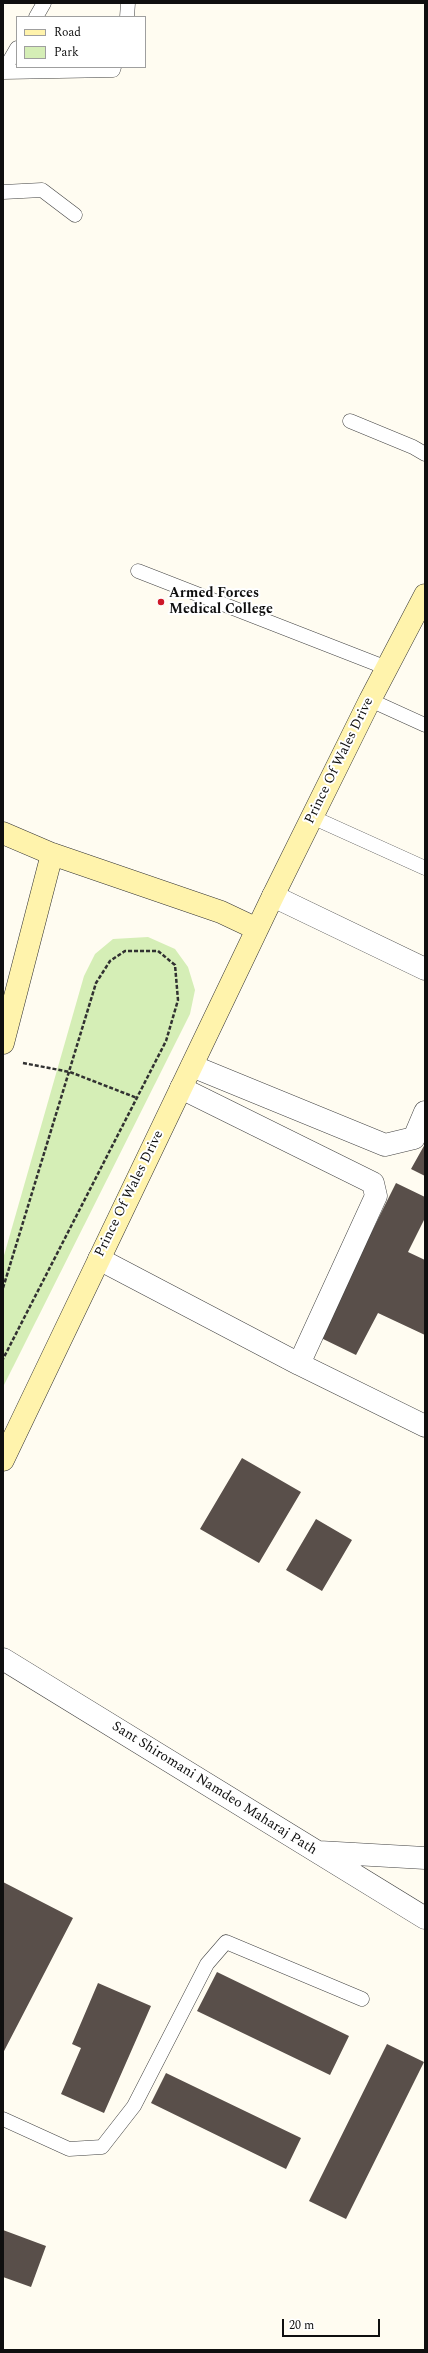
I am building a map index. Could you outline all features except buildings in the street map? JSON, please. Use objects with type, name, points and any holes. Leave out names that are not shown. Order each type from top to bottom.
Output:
[{"type":"street","name":"Prince Of Wales Drive","points":[[3,1460],[273,896],[370,700],[425,595]]},
{"type":"street","points":[[3,833],[52,854],[221,912],[257,929]]},
{"type":"street","points":[[3,1043],[52,854]]},
{"type":"street","points":[[273,896],[425,969]]},
{"type":"street","points":[[192,1066],[386,1145],[414,1138],[425,1112]]},
{"type":"street","points":[[181,1088],[373,1183],[376,1196],[299,1364]]},
{"type":"street","points":[[99,1259],[299,1364],[425,1426]]},
{"type":"street","name":"Sant Shiromani Namdeo Maharaj Path","points":[[3,1659],[315,1852],[425,1918]]},
{"type":"street","points":[[315,1852],[425,1858]]},
{"type":"lane","points":[[37,16],[44,3]]},
{"type":"lane","points":[[126,16],[128,3]]},
{"type":"lane","points":[[3,72],[16,50]]},
{"type":"lane","points":[[3,72],[112,70],[113,68]]},
{"type":"lane","points":[[3,192],[42,190],[75,215]]},
{"type":"lane","points":[[350,421],[414,447],[425,454]]},
{"type":"lane","points":[[138,570],[387,668]]},
{"type":"lane","points":[[370,700],[425,725]]},
{"type":"lane","points":[[312,817],[425,868]]},
{"type":"lane","points":[[3,2119],[69,2149],[102,2147],[134,2106],[207,1964],[226,1942],[362,2000]]},
{"type":"path","points":[[3,1288],[96,983],[110,961],[125,951],[158,951],[175,965],[178,1000],[166,1041],[3,1359]]},
{"type":"path","points":[[18,1062],[70,1072],[137,1098]]},
{"type":"green space","points":[[148,937],[175,949],[188,967],[195,990],[190,1014],[3,1387],[3,1259],[84,976],[95,954],[113,939]]},
{"type":"place","name":"Armed Forces Medical College","points":[[161,602]]}]
